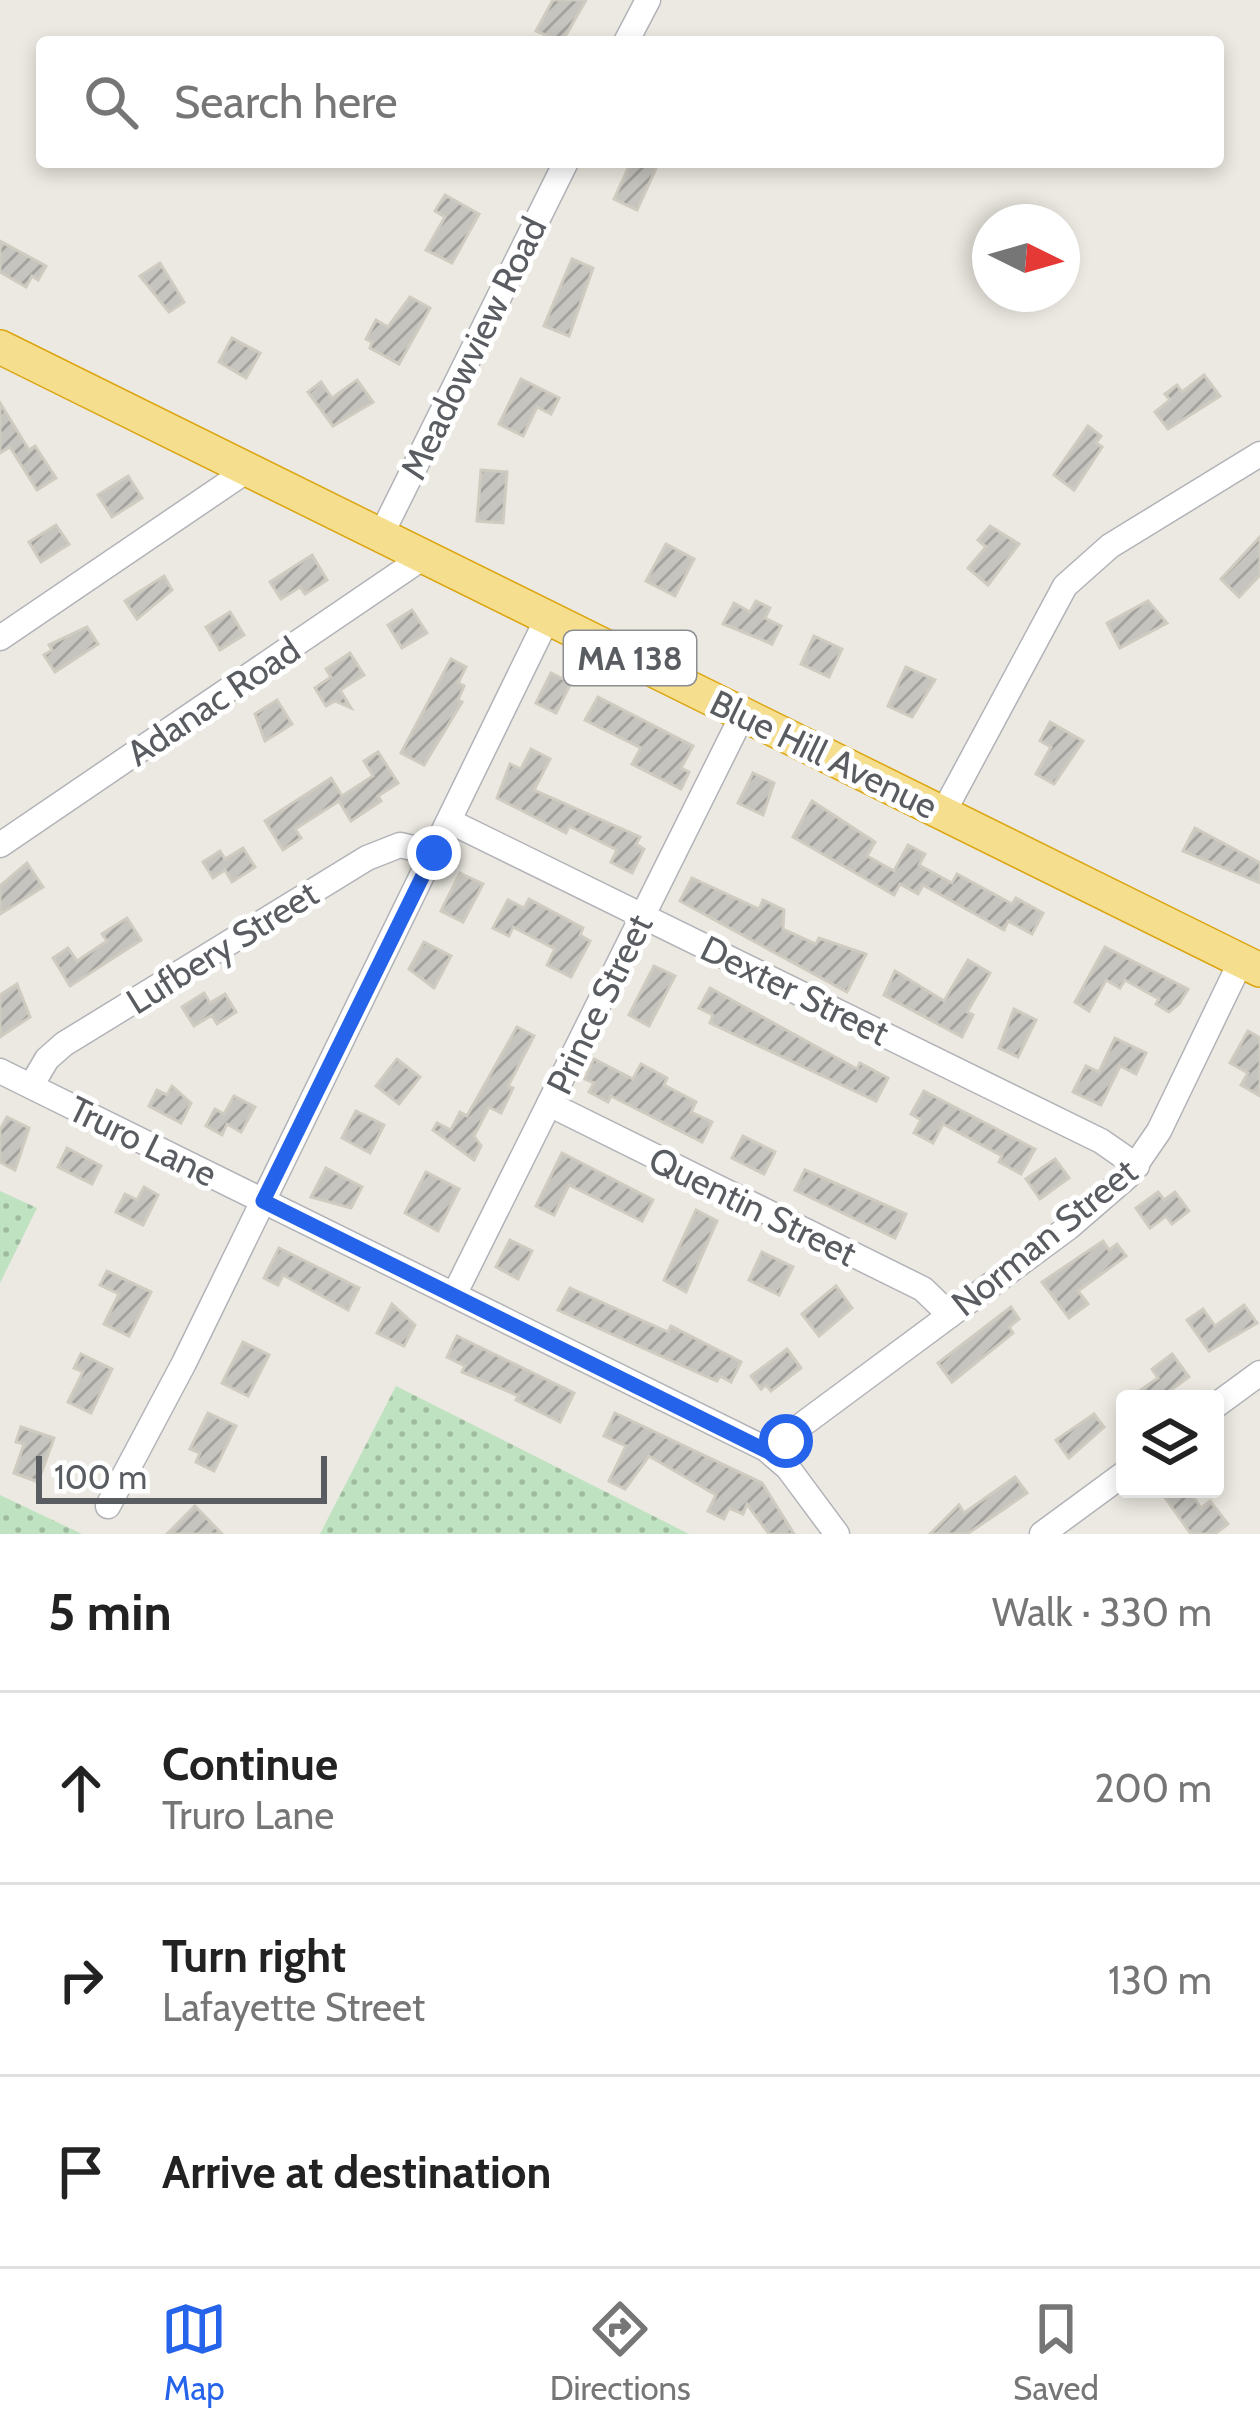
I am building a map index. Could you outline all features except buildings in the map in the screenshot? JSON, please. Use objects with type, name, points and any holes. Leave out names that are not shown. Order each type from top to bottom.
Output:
[{"type":"highway","name":"Blue Hill Avenue","points":[[0,347],[1251,966]]},
{"type":"street","points":[[629,36],[647,0]]},
{"type":"street","name":"Meadowview Road","points":[[381,535],[563,168]]},
{"type":"street","points":[[943,812],[1065,586],[1110,546],[1260,454]]},
{"type":"street","points":[[0,638],[249,469]]},
{"type":"street","name":"Adanac Road","points":[[0,845],[425,556]]},
{"type":"street","points":[[108,1506],[263,1201],[548,617]]},
{"type":"street","name":"Prince Street","points":[[454,1295],[743,714]]},
{"type":"street","name":"Dexter Street","points":[[449,821],[1080,1130],[1137,1166]]},
{"type":"street","name":"Lufbery Street","points":[[31,1086],[47,1059],[64,1044],[368,858],[400,845],[434,853]]},
{"type":"street","name":"Norman Street","points":[[775,1455],[800,1427],[1070,1227],[1137,1166],[1251,966]]},
{"type":"street","name":"Truro Lane","points":[[0,1071],[775,1455],[837,1534]]},
{"type":"street","name":"Quentin Street","points":[[549,1104],[923,1289],[950,1315]]},
{"type":"street","points":[[1224,1399],[1260,1373]]},
{"type":"street","points":[[1042,1534],[1116,1480]]},
{"type":"green space","points":[[0,1191],[37,1208],[0,1283]]},
{"type":"green space","points":[[396,1386],[689,1534],[320,1534]]},
{"type":"green space","points":[[0,1495],[82,1534],[0,1534]]},
{"type":"route","points":[[434,853],[263,1201],[775,1455],[786,1441]]}]
